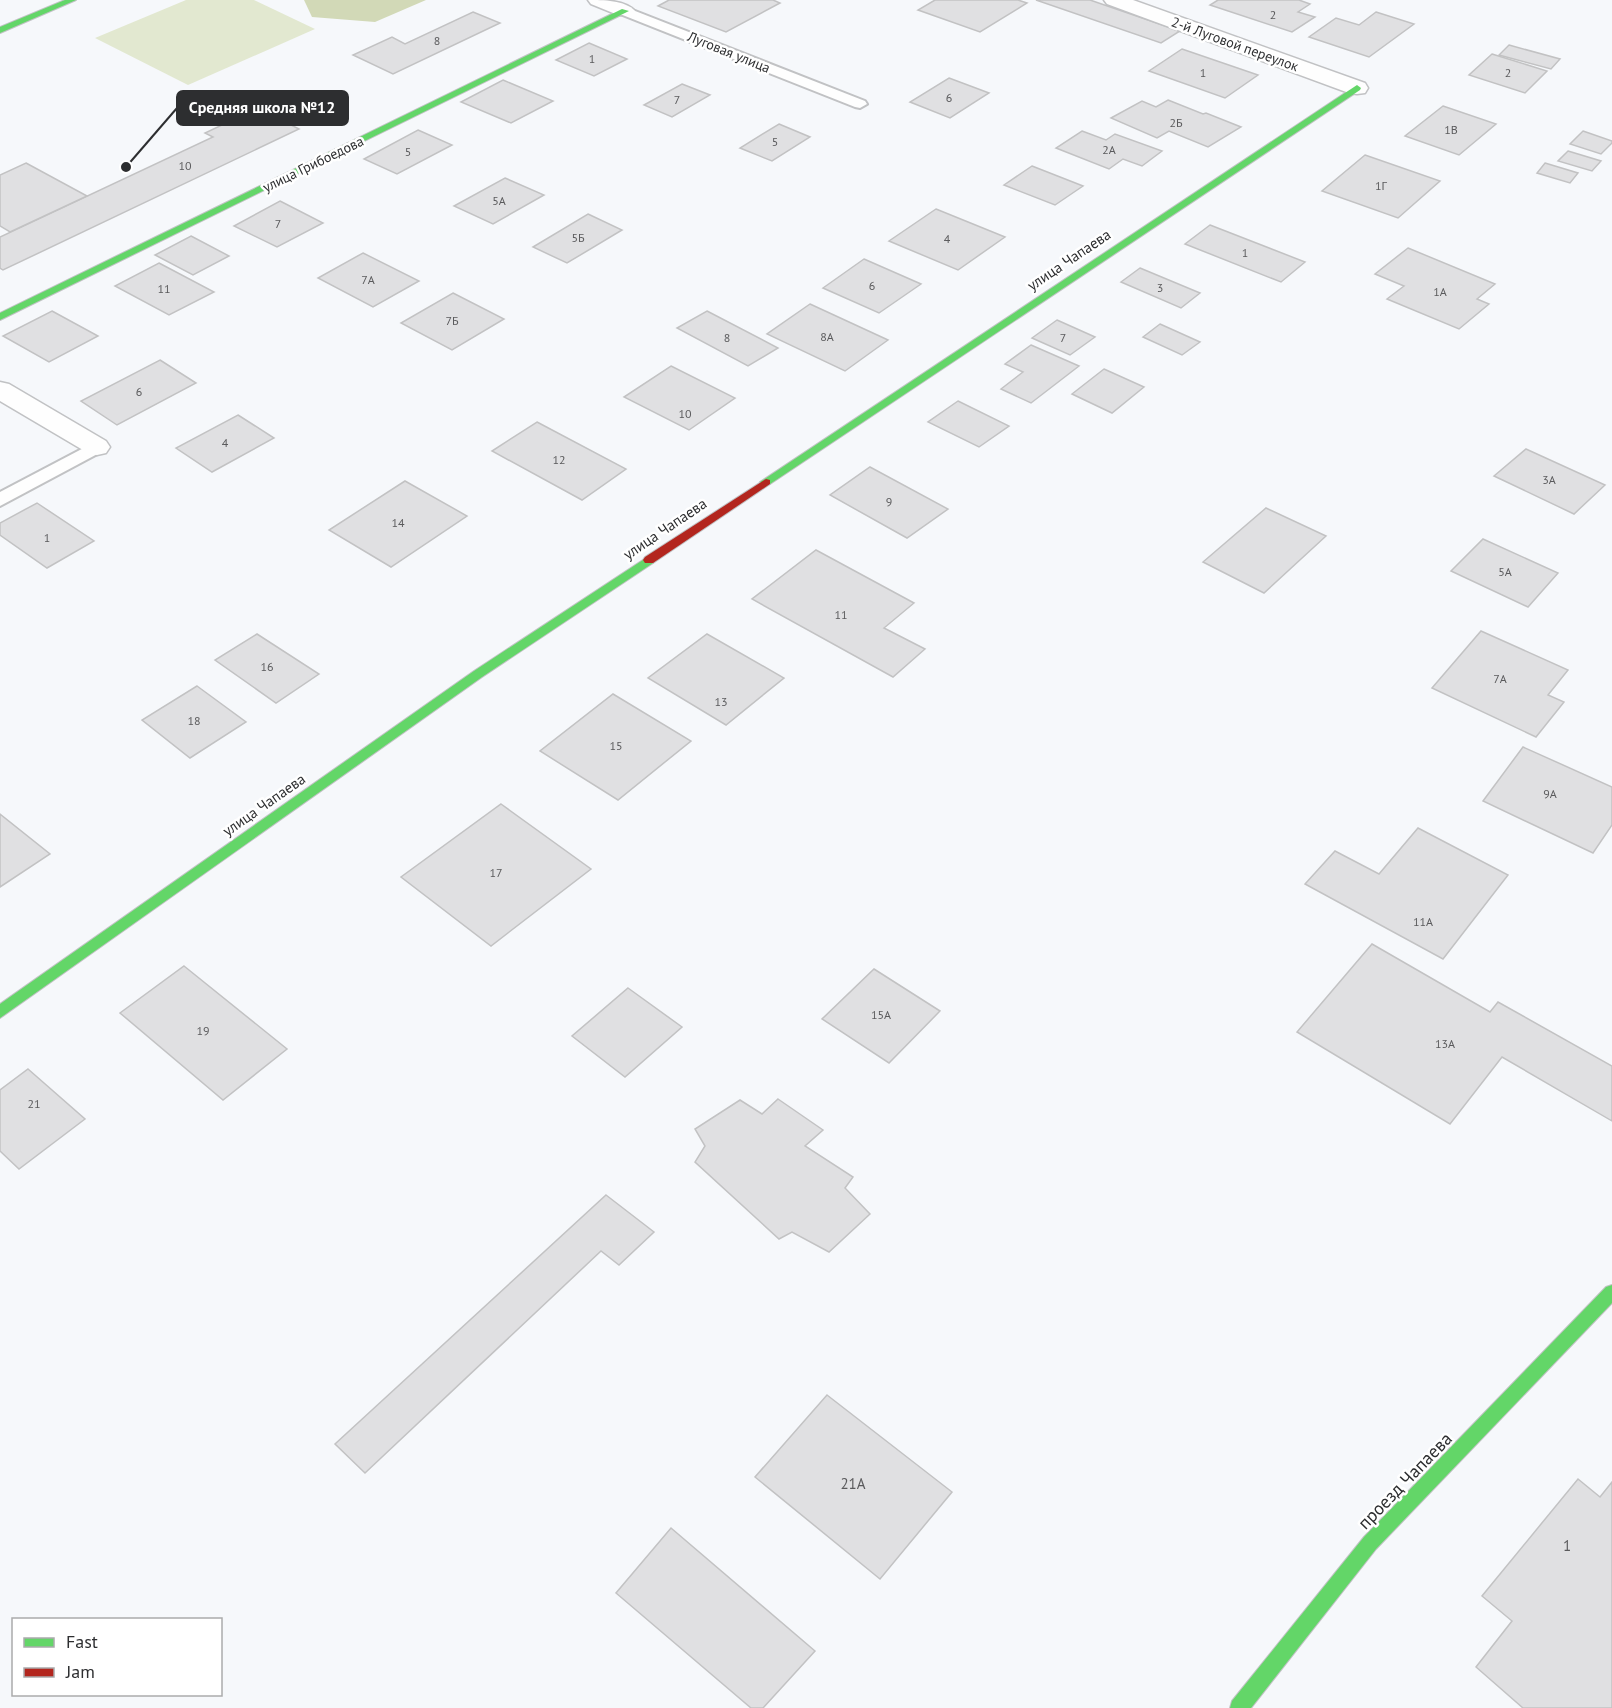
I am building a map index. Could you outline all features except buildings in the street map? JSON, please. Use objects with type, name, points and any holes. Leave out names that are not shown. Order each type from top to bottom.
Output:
[{"type":"street","points":[[0,30],[72,0]]},
{"type":"street","name":"Луговая улица","points":[[598,0],[625,11]]},
{"type":"street","name":"2-й Луговой переулок","points":[[1114,0],[1357,88]]},
{"type":"street","name":"улица Грибоедова","points":[[0,317],[625,11]]},
{"type":"street","name":"улица Чапаева","points":[[0,1012],[478,674],[1357,88]]},
{"type":"street","points":[[0,390],[97,447]]},
{"type":"street","name":"проезд Чапаева","points":[[1239,1708],[1370,1543],[1612,1292]]},
{"type":"lane","name":"Луговая улица","points":[[625,11],[860,104]]},
{"type":"lane","points":[[0,500],[97,447]]},
{"type":"green space","points":[[186,0],[254,0],[315,29],[188,85],[95,38]]},
{"type":"green space","points":[[304,0],[426,0],[375,22],[312,17]]},
{"type":"traffic: fast","points":[[0,30],[72,0]]},
{"type":"traffic: fast","points":[[0,317],[625,11]]},
{"type":"traffic: fast","points":[[766,482],[1357,88]]},
{"type":"traffic: fast","points":[[0,1012],[478,674],[649,560]]},
{"type":"traffic: fast","points":[[1239,1708],[1370,1543],[1612,1292]]},
{"type":"traffic: jam","points":[[649,560],[766,482]]},
{"type":"place","name":"Средняя школа №12","points":[[126,167]]}]
